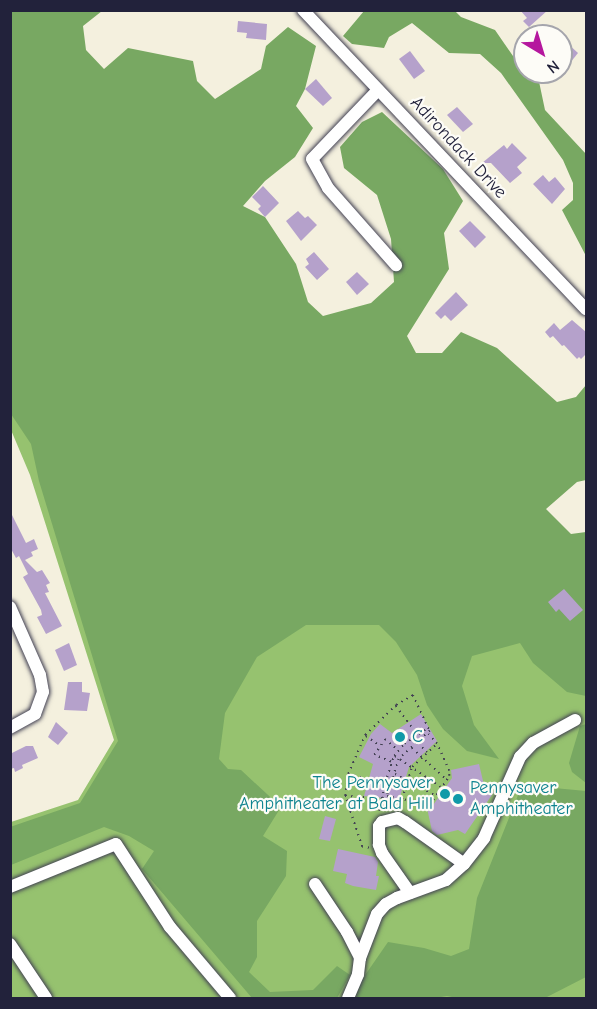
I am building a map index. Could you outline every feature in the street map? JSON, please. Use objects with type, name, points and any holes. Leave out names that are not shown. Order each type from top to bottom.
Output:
[{"type":"street","name":"Adirondack Drive","points":[[303,10],[586,309]]},
{"type":"street","points":[[378,90],[312,159],[328,188],[396,265]]},
{"type":"street","points":[[10,607],[40,675],[43,692],[35,714],[10,728]]},
{"type":"street","points":[[348,999],[358,974],[360,958],[377,914],[386,904],[446,880],[464,864],[484,838],[520,757],[533,743],[575,720]]},
{"type":"street","points":[[410,893],[382,854],[379,845],[379,826],[382,822],[398,818],[464,864]]},
{"type":"street","points":[[10,887],[116,844],[170,927],[230,999]]},
{"type":"street","points":[[315,884],[347,932],[360,958]]},
{"type":"street","points":[[10,944],[46,999]]},
{"type":"path","points":[[373,842],[372,849],[362,847],[345,796],[348,774],[365,735],[396,705],[413,695],[430,731],[399,759],[387,796]]},
{"type":"path","points":[[396,705],[417,734]]},
{"type":"path","points":[[377,820],[384,783],[394,756],[417,734],[428,728]]},
{"type":"path","points":[[345,796],[382,798],[387,796],[402,800],[433,801],[447,779],[449,771],[437,744],[427,733]]},
{"type":"path","points":[[365,735],[380,746]]},
{"type":"path","points":[[392,763],[374,755],[385,739],[399,751]]},
{"type":"path","points":[[417,742],[427,753]]},
{"type":"path","points":[[402,800],[412,767],[437,744]]},
{"type":"path","points":[[411,748],[421,759],[447,779]]},
{"type":"path","points":[[394,756],[442,787]]},
{"type":"path","points":[[348,774],[384,783]]},
{"type":"path","points":[[394,774],[408,779],[436,796]]},
{"type":"path","points":[[391,783],[405,788]]},
{"type":"green space","points":[[11,11],[102,11],[83,26],[86,50],[104,69],[128,48],[193,61],[197,81],[215,99],[261,69],[266,46],[288,27],[316,46],[305,89],[296,106],[313,128],[295,157],[265,181],[243,206],[265,217],[296,264],[308,302],[323,316],[371,303],[394,282],[391,239],[377,195],[344,168],[340,147],[362,122],[382,112],[443,169],[463,201],[444,233],[449,269],[407,336],[416,353],[442,353],[461,332],[497,348],[557,402],[576,397],[586,385],[586,480],[577,482],[546,509],[571,534],[586,532],[586,696],[567,692],[533,663],[520,643],[472,656],[462,686],[474,725],[499,759],[467,751],[443,729],[427,705],[417,675],[396,642],[379,625],[306,625],[257,657],[225,713],[219,759],[228,769],[241,770],[281,807],[263,836],[287,851],[286,876],[257,921],[257,957],[249,972],[270,992],[313,990],[337,966],[350,975],[337,998],[252,998],[142,869],[154,851],[129,836],[104,827],[11,865],[10,827],[80,803],[118,741],[39,481],[31,444],[11,414]]},
{"type":"green space","points":[[364,11],[455,11],[461,17],[495,30],[513,56],[513,84],[540,84],[545,110],[586,154],[586,256],[562,210],[573,200],[573,183],[563,160],[501,73],[480,54],[449,53],[412,23],[389,37],[384,48],[352,44],[343,36]]},
{"type":"green space","points":[[10,49],[586,679],[586,998],[11,998],[11,822],[78,800],[114,740],[30,475],[11,430]]},
{"type":"green space","points":[[586,724],[586,783],[572,772],[569,763],[580,726]]},
{"type":"green space","points":[[522,785],[586,791],[586,977],[545,998],[447,996],[355,998],[361,981],[388,942],[424,948],[451,956],[469,949],[477,898]]},
{"type":"building","points":[[520,10],[548,10],[532,24],[526,24],[523,21],[527,18]]},
{"type":"building","points":[[238,21],[267,24],[266,40],[246,38],[247,33],[237,32]]},
{"type":"building","points":[[573,48],[578,53],[573,59]]},
{"type":"building","points":[[410,51],[425,71],[414,79],[399,59]]},
{"type":"building","points":[[316,79],[332,98],[323,106],[305,89]]},
{"type":"building","points":[[457,107],[473,124],[463,132],[447,115]]},
{"type":"building","points":[[512,143],[527,158],[517,167],[522,173],[510,183],[491,163],[482,163],[504,145],[507,149]]},
{"type":"building","points":[[543,175],[549,182],[555,177],[565,189],[552,204],[533,184]]},
{"type":"building","points":[[263,186],[279,203],[265,217],[258,209],[261,206],[252,197]]},
{"type":"building","points":[[298,211],[305,218],[308,216],[317,225],[301,241],[286,221]]},
{"type":"building","points":[[470,221],[486,237],[475,248],[459,231]]},
{"type":"building","points":[[314,252],[329,269],[317,280],[305,267],[309,264],[306,259]]},
{"type":"building","points":[[357,272],[369,284],[357,295],[346,282]]},
{"type":"building","points":[[456,292],[468,305],[451,321],[445,315],[441,319],[435,313]]},
{"type":"building","points":[[572,320],[586,332],[586,354],[581,359],[579,357],[577,359],[564,345],[562,346],[553,336],[550,338],[545,332],[554,323],[560,330]]},
{"type":"building","points":[[10,511],[26,543],[34,539],[38,549],[31,552],[33,556],[25,560],[37,572],[42,570],[50,583],[46,585],[49,592],[45,593],[62,626],[46,634],[37,617],[42,615],[41,610],[23,577],[28,574],[19,556],[16,558],[10,547]]},
{"type":"building","points":[[564,589],[583,610],[570,621],[559,609],[556,612],[548,602]]},
{"type":"building","points":[[69,643],[77,665],[64,671],[55,650]]},
{"type":"building","points":[[68,682],[82,682],[82,692],[90,693],[87,711],[64,710]]},
{"type":"building","points":[[421,714],[437,741],[409,767],[399,800],[364,796],[373,764],[359,757],[371,734],[380,724],[392,733]]},
{"type":"building","points":[[56,722],[68,733],[58,745],[48,737]]},
{"type":"building","points":[[26,746],[33,746],[38,758],[22,765],[23,768],[15,772],[14,768],[10,769],[10,754]]},
{"type":"building","name":"Pennysaver Amphitheater","points":[[479,764],[484,785],[494,792],[465,834],[458,830],[437,835],[432,831],[427,808],[431,808],[452,778],[451,770]]},
{"type":"building","points":[[325,816],[336,819],[330,841],[319,839]]},
{"type":"building","points":[[338,849],[375,857],[378,862],[376,876],[379,876],[376,890],[345,883],[347,874],[333,871]]},
{"type":"place","name":"C","points":[[400,737]]},
{"type":"place","name":"The Pennysaver Amphitheater at Bald Hill","points":[[445,794]]},
{"type":"place","name":"Pennysaver Amphitheater","points":[[458,799]]}]
